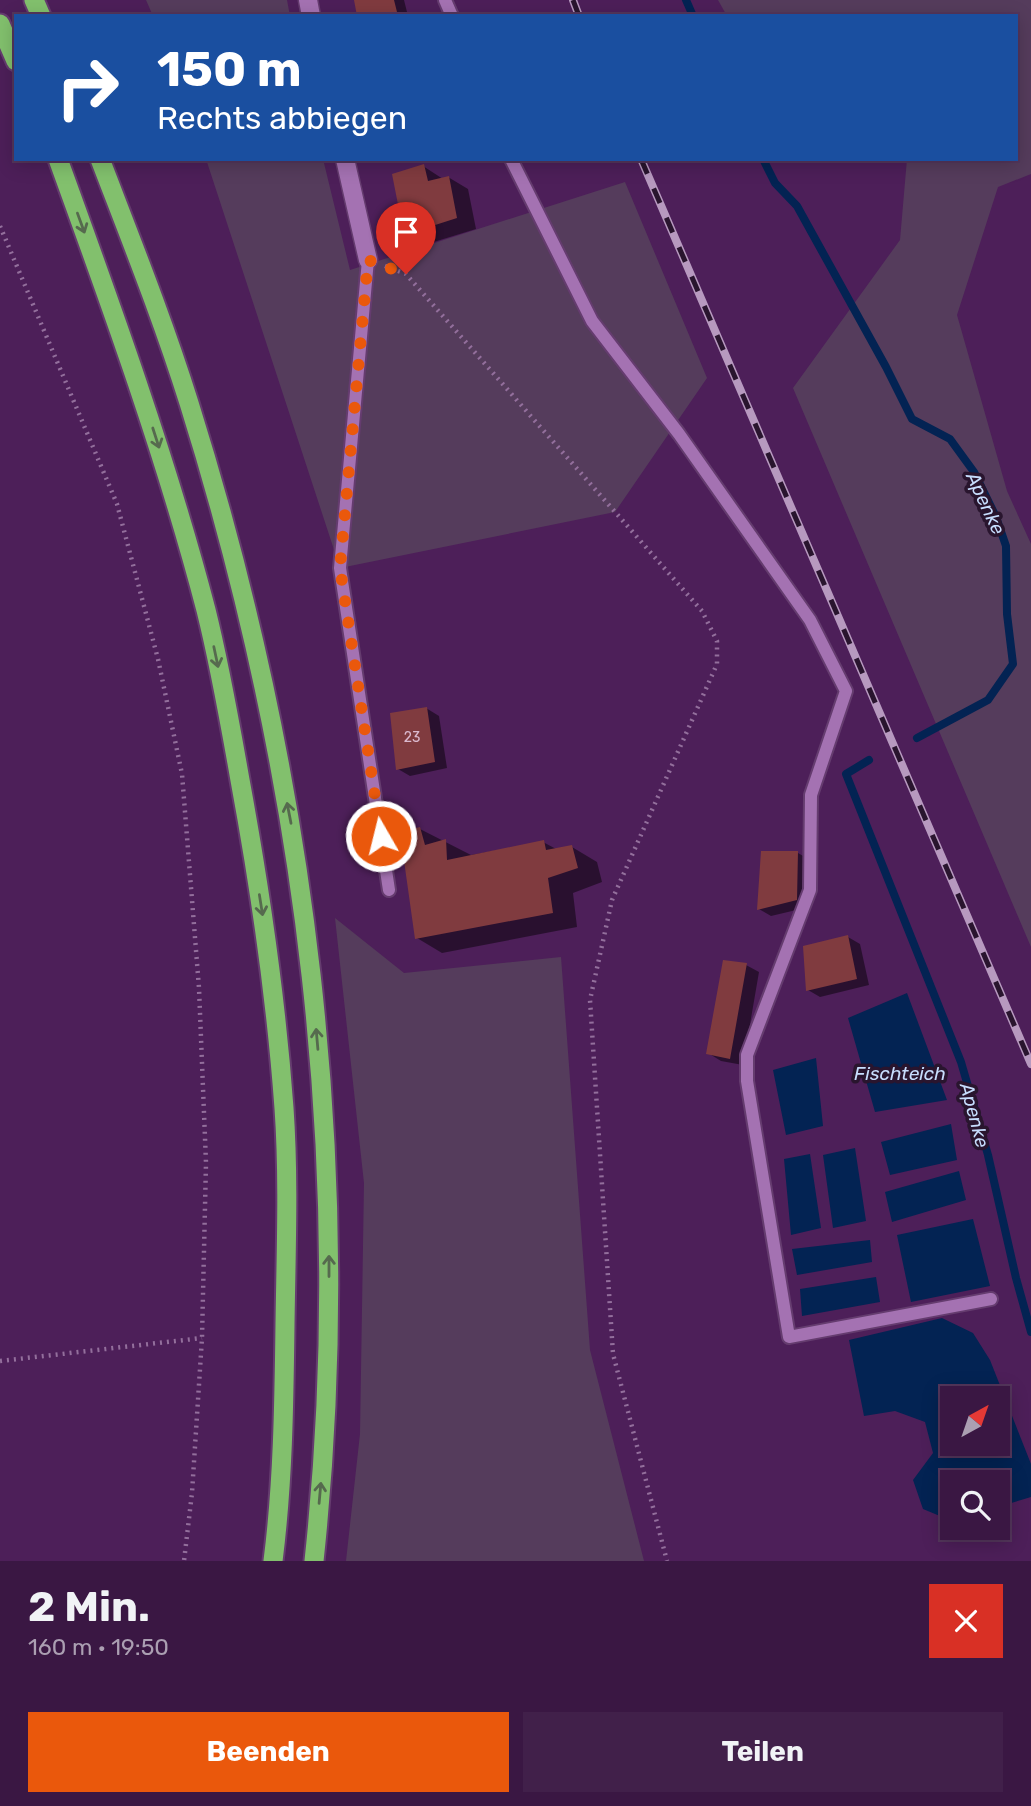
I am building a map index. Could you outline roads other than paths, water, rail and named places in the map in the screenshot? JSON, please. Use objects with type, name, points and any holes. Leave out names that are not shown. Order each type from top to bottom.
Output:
[{"type":"highway","points":[[0,23],[14,56]]},
{"type":"highway","points":[[59,161],[136,375],[177,505],[207,614],[255,860],[270,963],[284,1111],[287,1228],[284,1420],[273,1561]]},
{"type":"highway","points":[[101,161],[172,353],[216,496],[269,713],[295,847],[309,954],[329,1202],[327,1412],[314,1561]]},
{"type":"street","points":[[345,161],[368,260]]},
{"type":"lane","points":[[512,161],[593,321],[679,434],[810,620],[846,691],[811,795],[810,890],[747,1055],[747,1080],[789,1336],[992,1299]]},
{"type":"lane","points":[[368,260],[340,568],[389,890]]},
{"type":"water","name":"Fischteich","points":[[907,993],[947,1100],[875,1112],[848,1018]]},
{"type":"water","name":"Fischteich","points":[[816,1058],[823,1126],[786,1135],[773,1070]]},
{"type":"water","name":"Fischteich","points":[[951,1124],[957,1160],[890,1175],[881,1142]]},
{"type":"water","points":[[855,1148],[866,1221],[833,1228],[823,1155]]},
{"type":"water","points":[[810,1154],[821,1228],[791,1235],[784,1159]]},
{"type":"water","points":[[959,1171],[966,1200],[892,1222],[885,1192]]},
{"type":"water","points":[[973,1219],[990,1286],[911,1302],[897,1235]]},
{"type":"water","points":[[870,1240],[872,1262],[797,1275],[792,1249]]},
{"type":"water","points":[[876,1277],[880,1302],[802,1316],[800,1289]]},
{"type":"water","points":[[942,1318],[973,1333],[990,1360],[1000,1386],[940,1386],[940,1456],[1010,1456],[1010,1411],[1031,1464],[1031,1497],[1010,1503],[1010,1470],[940,1470],[940,1516],[923,1509],[913,1480],[933,1453],[925,1422],[895,1411],[864,1416],[849,1340]]},
{"type":"waterway","name":"Apenke","points":[[686,0],[692,14]]},
{"type":"waterway","name":"Apenke","points":[[764,161],[775,183],[797,206],[912,419],[950,439],[974,472],[996,517],[1006,546],[1007,614],[1013,664],[988,700],[917,738]]},
{"type":"waterway","name":"Apenke","points":[[869,760],[846,774],[961,1062],[988,1155],[1031,1332]]},
{"type":"railway","points":[[573,0],[578,14]]},
{"type":"railway","points":[[642,161],[1031,1064]]}]
